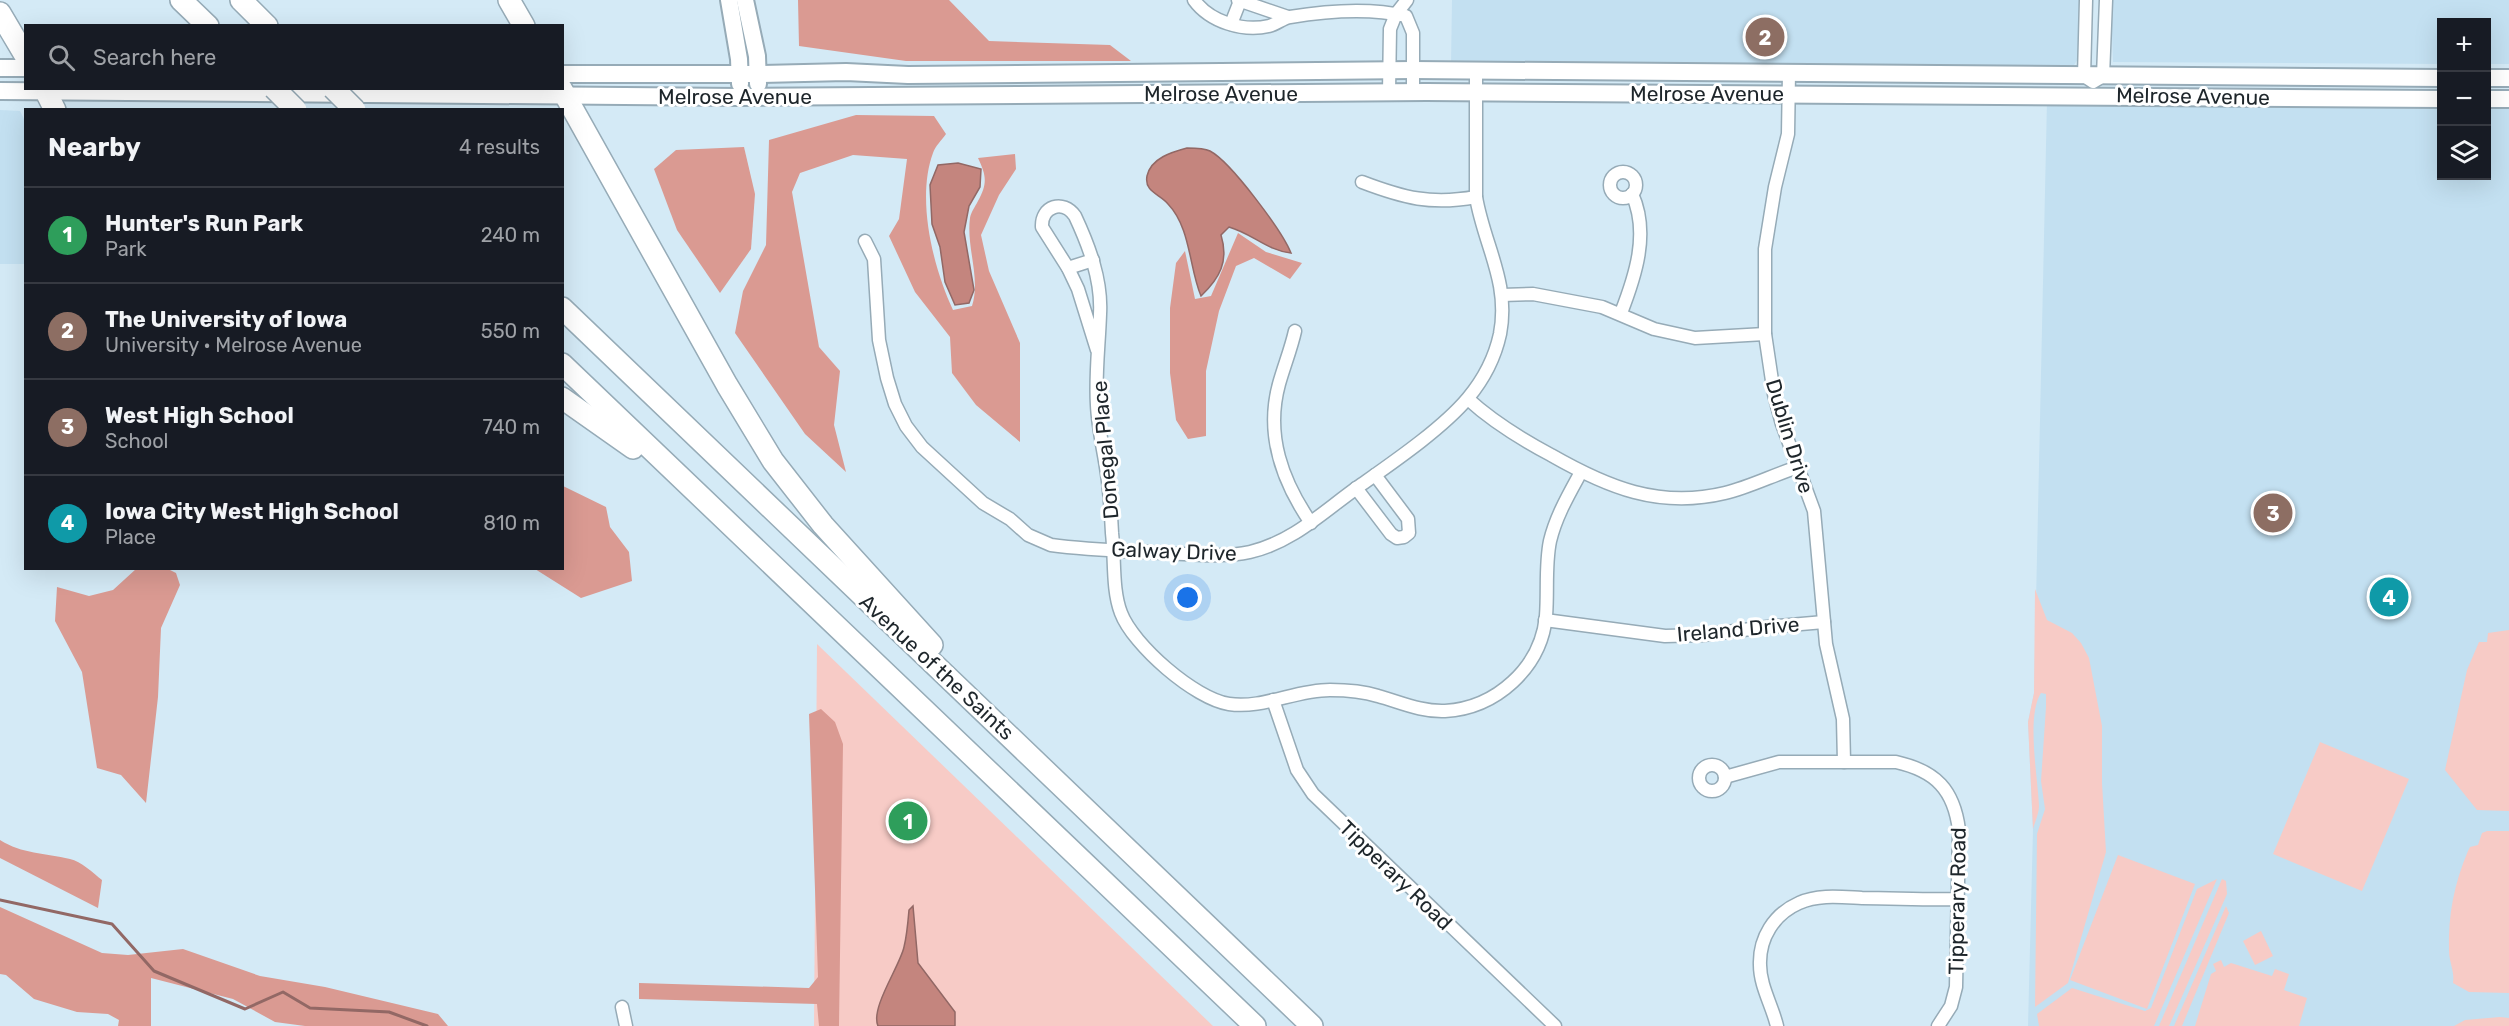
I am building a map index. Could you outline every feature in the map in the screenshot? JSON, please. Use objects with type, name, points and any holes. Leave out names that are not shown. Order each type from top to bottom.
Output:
[{"type":"highway","points":[[181,0],[206,24]]},
{"type":"highway","points":[[241,0],[265,24]]},
{"type":"highway","points":[[509,0],[523,24]]},
{"type":"highway","points":[[0,13],[24,54]]},
{"type":"highway","points":[[276,90],[294,108]]},
{"type":"highway","points":[[335,90],[353,108]]},
{"type":"highway","points":[[563,92],[727,385],[773,461],[823,525],[1038,763]]},
{"type":"highway","name":"Avenue of the Saints","points":[[564,310],[1312,1026]]},
{"type":"highway","name":"Avenue of the Saints","points":[[564,366],[1255,1026]]},
{"type":"highway","points":[[564,399],[614,433],[663,474],[918,705]]},
{"type":"main road","points":[[729,0],[739,59],[740,97]]},
{"type":"main road","points":[[745,0],[758,56],[758,97]]},
{"type":"main road","points":[[0,68],[24,68]]},
{"type":"main road","name":"Melrose Avenue","points":[[564,74],[1413,70],[2437,78]]},
{"type":"main road","points":[[2491,78],[2509,78]]},
{"type":"main road","name":"Melrose Avenue","points":[[0,92],[49,96],[563,92],[758,97],[1476,92],[2437,99]]},
{"type":"main road","points":[[2491,99],[2509,99]]},
{"type":"street","points":[[1194,0],[1210,15],[1247,27],[1270,26],[1288,17],[1378,11],[1406,16],[1413,33],[1413,92]]},
{"type":"street","points":[[1232,24],[1239,0],[1288,17]]},
{"type":"street","points":[[1389,92],[1390,29],[1396,14],[1407,0]]},
{"type":"street","points":[[2084,76],[2086,0]]},
{"type":"street","points":[[2103,76],[2106,0]]},
{"type":"street","name":"Galway Drive","points":[[865,241],[874,259],[879,340],[886,378],[895,404],[906,426],[922,447],[982,503],[1010,519],[1039,541],[1063,547],[1237,555],[1271,546],[1311,523],[1445,421],[1468,399],[1487,370],[1495,352],[1500,333],[1502,296],[1496,260],[1479,214],[1476,197],[1476,71]]},
{"type":"street","name":"Dublin Drive","points":[[1789,73],[1788,134],[1775,187],[1765,249],[1763,294],[1765,334],[1774,394],[1814,511],[1829,662],[1843,719],[1844,762]]},
{"type":"street","points":[[1362,182],[1392,194],[1426,201],[1476,197]]},
{"type":"street","points":[[1621,314],[1631,286],[1640,244],[1640,220],[1632,194]]},
{"type":"street","name":"Donegal Place","points":[[1097,350],[1087,314],[1068,268],[1042,227],[1042,220],[1051,208],[1064,207],[1071,210],[1093,260],[1101,312],[1097,350],[1097,412],[1107,473],[1118,601],[1125,623],[1135,637],[1181,680],[1201,694],[1230,704],[1245,705],[1308,691],[1327,690],[1374,694],[1429,710],[1460,709],[1477,705],[1504,690],[1527,667],[1535,652],[1545,620],[1550,542],[1561,509],[1581,472]]},
{"type":"street","points":[[1068,268],[1093,260]]},
{"type":"street","points":[[1502,296],[1533,294],[1602,307],[1654,328],[1695,338],[1765,334]]},
{"type":"street","points":[[1295,331],[1278,386],[1274,426],[1276,446],[1286,482],[1311,523]]},
{"type":"street","points":[[1468,399],[1505,430],[1581,472],[1626,491],[1675,498],[1724,494],[1798,467]]},
{"type":"street","points":[[1356,488],[1391,534],[1397,538],[1404,537],[1409,533],[1408,519],[1375,475]]},
{"type":"street","name":"Ireland Drive","points":[[1545,620],[1665,636],[1703,635],[1824,622]]},
{"type":"street","name":"Tipperary Road","points":[[1273,700],[1297,770],[1312,794],[1555,1026]]},
{"type":"street","name":"Tipperary Road","points":[[1725,777],[1779,762],[1896,762],[1914,766],[1930,774],[1942,785],[1952,799],[1957,812],[1959,899],[1956,987],[1951,1006],[1938,1026]]},
{"type":"street","points":[[1777,1026],[1762,982],[1760,966],[1766,933],[1783,913],[1798,903],[1824,897],[1959,899]]},
{"type":"street","points":[[622,1007],[626,1026]]},
{"type":"shaded area","points":[[798,0],[949,0],[989,41],[1110,45],[1131,61],[906,61],[799,46]]},
{"type":"shaded area","points":[[1452,0],[2083,0],[2079,57],[2073,67],[1451,66]]},
{"type":"shaded area","points":[[2113,0],[2509,0],[2509,64],[2491,64],[2491,18],[2437,18],[2437,64],[2113,62],[2111,9]]},
{"type":"shaded area","points":[[2047,100],[2437,105],[2437,180],[2491,180],[2491,105],[2509,105],[2509,1026],[2028,1026],[2033,829],[2028,722],[2034,693]]},
{"type":"shaded area","points":[[0,110],[20,111],[24,119],[24,264],[0,264]]},
{"type":"shaded area","points":[[856,115],[934,116],[946,134],[934,150],[928,171],[926,191],[933,254],[953,310],[972,306],[974,295],[970,218],[981,195],[985,179],[978,158],[1015,154],[1016,169],[999,195],[981,235],[989,271],[1020,343],[1020,442],[976,405],[952,373],[950,337],[915,292],[889,236],[899,219],[907,159],[853,155],[800,173],[792,192],[819,347],[840,371],[834,425],[846,472],[805,434],[735,333],[743,291],[766,245],[769,140]]},
{"type":"shaded area","points":[[744,147],[755,194],[751,249],[720,293],[677,230],[654,169],[676,150]]},
{"type":"shaded area","points":[[1187,148],[1210,151],[1230,168],[1267,214],[1291,253],[1274,249],[1229,227],[1221,235],[1224,253],[1218,276],[1201,296],[1185,236],[1176,214],[1150,189],[1147,181],[1149,170],[1157,160]]},
{"type":"shaded area","points":[[958,163],[981,169],[980,187],[969,206],[964,232],[974,290],[969,303],[955,305],[945,282],[940,247],[932,224],[930,185],[938,165]]},
{"type":"shaded area","points":[[1238,233],[1266,252],[1302,263],[1290,279],[1254,258],[1236,266],[1219,311],[1206,371],[1206,436],[1188,439],[1176,420],[1170,373],[1170,308],[1176,263],[1185,251],[1195,299],[1211,296]]},
{"type":"shaded area","points":[[564,486],[606,507],[610,527],[629,552],[632,581],[581,598],[537,570],[564,570]]},
{"type":"shaded area","points":[[135,570],[170,570],[176,573],[180,585],[161,628],[158,697],[146,803],[121,775],[97,768],[82,672],[55,621],[57,587],[89,596],[113,590]]},
{"type":"shaded area","points":[[2035,589],[2047,620],[2072,633],[2081,643],[2089,658],[2102,726],[2102,783],[2106,852],[2068,983],[2035,1007],[2037,834],[2045,809],[2041,781],[2046,694],[2041,693],[2034,716],[2039,806],[2033,829],[2028,722],[2034,693]]},
{"type":"shaded area","points":[[2509,630],[2509,811],[2477,810],[2445,770],[2467,670],[2479,642],[2487,642],[2488,633]]},
{"type":"shaded area","points":[[817,644],[1213,1026],[814,1026]]},
{"type":"shaded area","points":[[821,709],[835,722],[843,744],[839,1026],[819,1026],[817,1004],[639,999],[639,983],[809,988],[818,977],[809,714]]},
{"type":"shaded area","points":[[2320,742],[2409,779],[2362,891],[2273,854]]},
{"type":"shaded area","points":[[2509,831],[2509,993],[2469,992],[2453,983],[2449,955],[2451,912],[2463,863],[2470,847],[2478,845],[2482,833]]},
{"type":"shaded area","points":[[0,840],[25,851],[70,859],[83,865],[102,880],[98,908],[0,858]]},
{"type":"shaded area","points":[[2118,855],[2195,884],[2147,1009],[2070,980]]},
{"type":"shaded area","points":[[2217,879],[2154,1026],[2039,1026],[2037,1014],[2072,988],[2145,1011],[2151,1008],[2197,889]]},
{"type":"shaded area","points":[[2222,879],[2226,881],[2227,894],[2169,1026],[2159,1026]]},
{"type":"shaded area","points":[[913,906],[918,963],[955,1012],[955,1026],[878,1026],[878,1009],[904,947],[909,910]]},
{"type":"shaded area","points":[[2226,906],[2229,913],[2182,1026],[2174,1026]]},
{"type":"shaded area","points":[[0,907],[102,953],[128,955],[183,949],[260,976],[325,987],[438,1014],[448,1026],[305,1026],[275,1022],[233,999],[151,978],[151,1026],[118,1026],[119,1020],[108,1014],[77,1012],[34,999],[6,975],[0,974]]},
{"type":"shaded area","points":[[2261,931],[2273,956],[2255,965],[2243,941]]},
{"type":"shaded area","points":[[2221,960],[2224,967],[2231,963],[2272,976],[2275,969],[2289,974],[2284,990],[2307,998],[2299,1026],[2195,1026],[2211,974],[2216,971],[2213,964]]},
{"type":"shaded area","points":[[2509,1018],[2509,1026],[2454,1026],[2465,1020]]},
{"type":"waterway","points":[[0,900],[112,924],[154,971],[245,1009],[283,992],[310,1008],[389,1012],[427,1026]]},
{"type":"place","name":"The University of Iowa","points":[[1765,37]]},
{"type":"place","name":"West High School","points":[[2273,513]]},
{"type":"place","name":"Iowa City West High School","points":[[2389,597]]},
{"type":"place","name":"Hunter's Run Park","points":[[908,821]]}]
